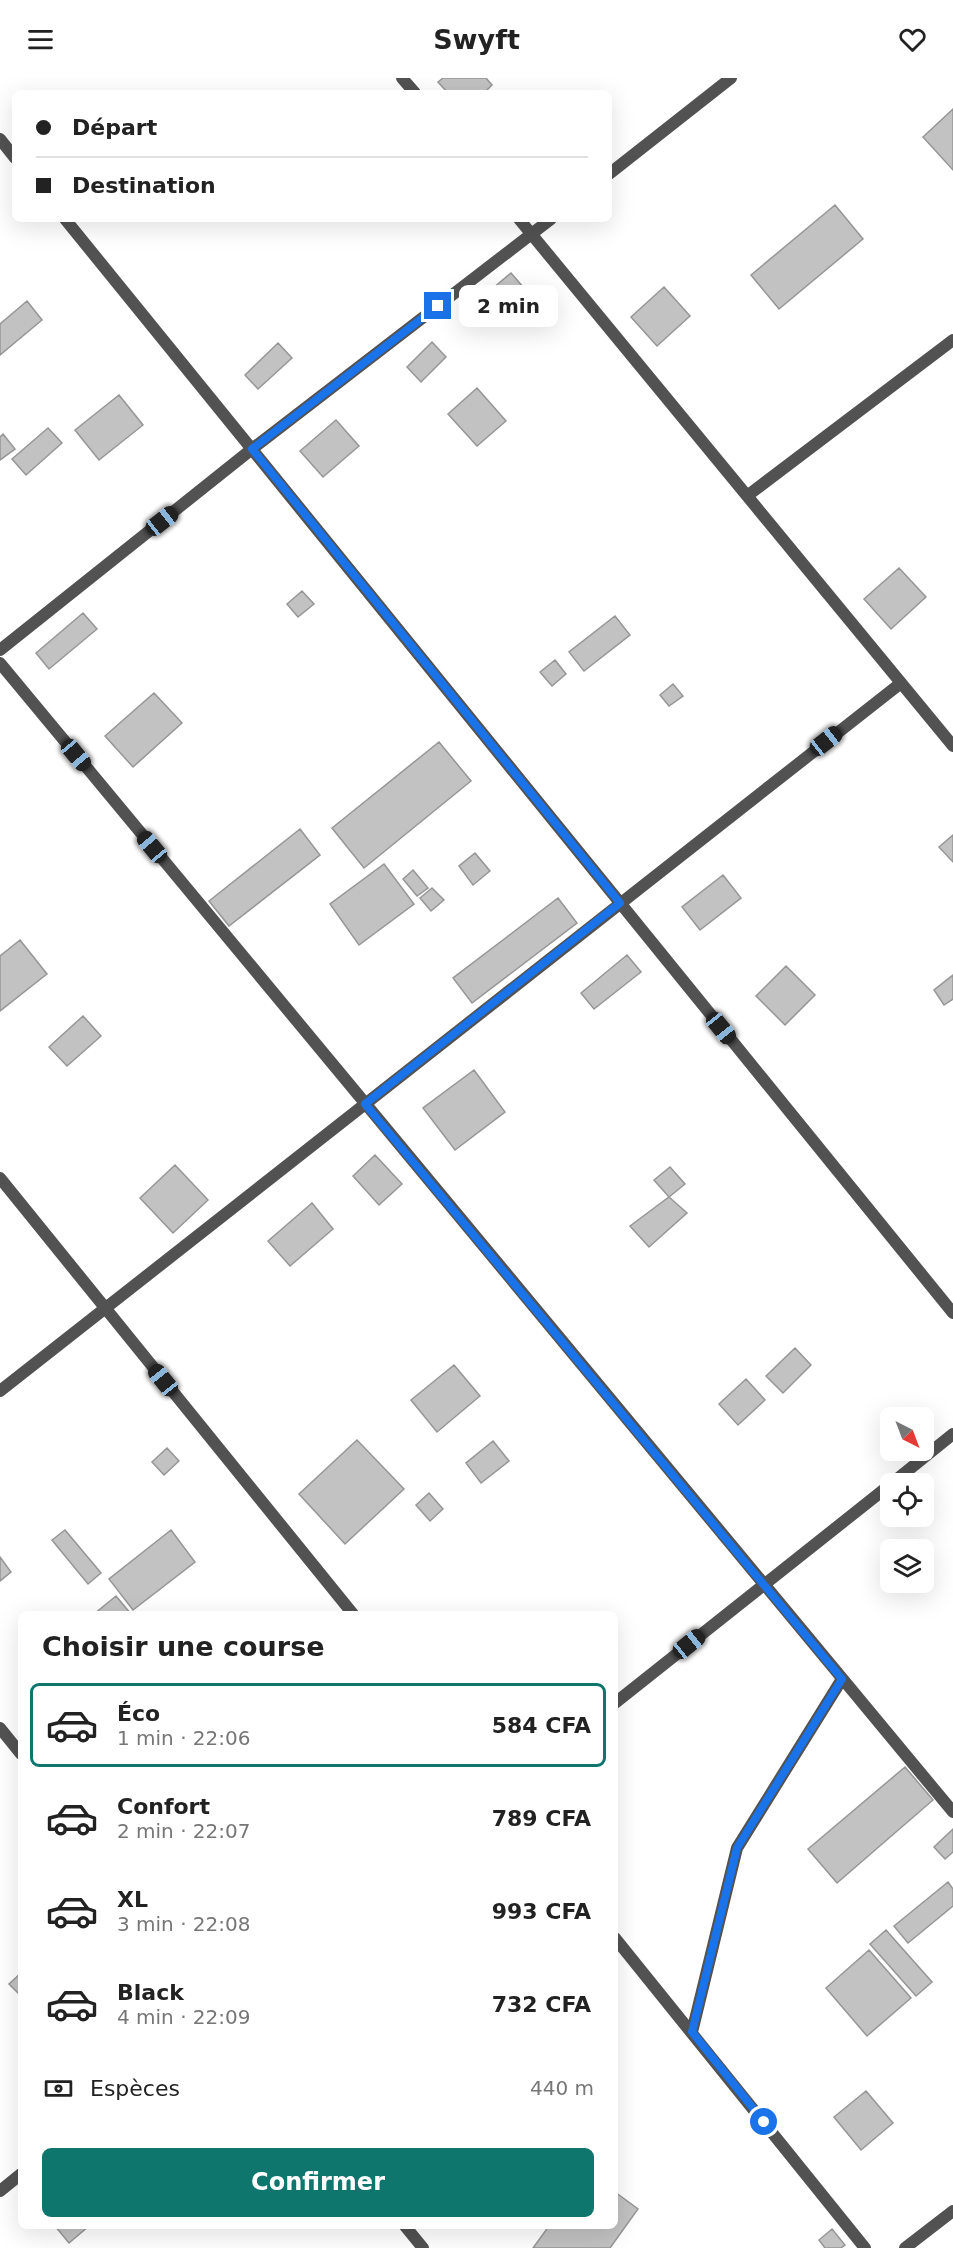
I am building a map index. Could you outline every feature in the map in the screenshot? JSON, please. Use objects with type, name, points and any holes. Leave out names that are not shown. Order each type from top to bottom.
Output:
[{"type":"street","points":[[402,78],[412,90]]},
{"type":"street","points":[[612,172],[731,78]]},
{"type":"street","points":[[0,139],[12,154]]},
{"type":"street","points":[[67,222],[953,1313]]},
{"type":"street","points":[[521,222],[953,746]]},
{"type":"street","points":[[0,650],[252,449],[547,222]]},
{"type":"street","points":[[747,496],[953,340]]},
{"type":"street","points":[[0,663],[953,1812]]},
{"type":"street","points":[[0,1391],[901,683]]},
{"type":"street","points":[[0,1178],[351,1611]]},
{"type":"street","points":[[905,1473],[953,1434]]},
{"type":"street","points":[[618,1701],[880,1493]]},
{"type":"street","points":[[692,2032],[737,1848],[842,1679]]},
{"type":"street","points":[[0,1728],[18,1750]]},
{"type":"street","points":[[618,1942],[865,2248]]},
{"type":"street","points":[[0,2191],[18,2176]]},
{"type":"street","points":[[905,2248],[953,2211]]},
{"type":"street","points":[[407,2229],[423,2248]]},
{"type":"building","points":[[443,78],[486,78],[492,85],[487,90],[445,90],[438,82]]},
{"type":"building","points":[[953,109],[953,170],[923,137]]},
{"type":"building","points":[[835,205],[863,239],[779,309],[751,275]]},
{"type":"building","points":[[511,273],[530,295],[499,322],[480,299]]},
{"type":"building","points":[[664,287],[690,316],[657,346],[631,317]]},
{"type":"building","points":[[27,301],[42,320],[0,355],[0,324]]},
{"type":"building","points":[[432,342],[446,357],[421,382],[407,367]]},
{"type":"building","points":[[278,343],[292,358],[258,389],[245,375]]},
{"type":"building","points":[[477,388],[506,421],[477,446],[448,414]]},
{"type":"building","points":[[119,395],[143,425],[99,460],[75,430]]},
{"type":"building","points":[[336,420],[359,446],[323,477],[300,451]]},
{"type":"building","points":[[48,428],[62,443],[26,475],[12,459]]},
{"type":"building","points":[[3,434],[15,449],[0,460],[0,437]]},
{"type":"building","points":[[899,568],[926,597],[891,629],[864,599]]},
{"type":"building","points":[[302,591],[314,604],[298,617],[287,604]]},
{"type":"building","points":[[83,613],[97,629],[49,669],[36,653]]},
{"type":"building","points":[[615,616],[630,635],[584,671],[569,652]]},
{"type":"building","points":[[555,660],[566,674],[552,686],[540,672]]},
{"type":"building","points":[[673,684],[683,696],[669,706],[660,695]]},
{"type":"building","points":[[154,693],[182,723],[133,767],[105,736]]},
{"type":"building","points":[[439,742],[471,781],[364,868],[332,828]]},
{"type":"building","points":[[300,829],[320,855],[229,926],[209,901]]},
{"type":"building","points":[[953,835],[953,862],[939,847]]},
{"type":"building","points":[[475,853],[490,871],[473,885],[459,866]]},
{"type":"building","points":[[384,864],[414,904],[359,945],[330,904]]},
{"type":"building","points":[[413,870],[428,888],[417,896],[403,879]]},
{"type":"building","points":[[723,875],[741,898],[700,930],[682,907]]},
{"type":"building","points":[[432,888],[444,900],[431,911],[420,898]]},
{"type":"building","points":[[558,898],[577,923],[472,1003],[453,978]]},
{"type":"building","points":[[20,940],[47,974],[0,1011],[0,956]]},
{"type":"building","points":[[627,955],[641,972],[594,1009],[581,993]]},
{"type":"building","points":[[786,966],[815,995],[785,1025],[756,996]]},
{"type":"building","points":[[953,975],[953,999],[944,1005],[934,990]]},
{"type":"building","points":[[83,1016],[101,1036],[67,1066],[49,1047]]},
{"type":"building","points":[[474,1070],[505,1112],[455,1150],[423,1108]]},
{"type":"building","points":[[375,1155],[402,1184],[379,1205],[353,1176]]},
{"type":"building","points":[[175,1165],[208,1200],[173,1233],[140,1198]]},
{"type":"building","points":[[670,1167],[685,1184],[669,1197],[654,1180]]},
{"type":"building","points":[[669,1197],[687,1213],[649,1247],[630,1226]]},
{"type":"building","points":[[312,1203],[333,1229],[290,1266],[268,1241]]},
{"type":"building","points":[[795,1348],[811,1365],[783,1393],[766,1376]]},
{"type":"building","points":[[454,1365],[480,1396],[437,1432],[411,1400]]},
{"type":"building","points":[[746,1379],[765,1400],[738,1425],[719,1404]]},
{"type":"building","points":[[357,1440],[404,1489],[345,1544],[299,1494]]},
{"type":"building","points":[[493,1441],[509,1461],[481,1483],[466,1463]]},
{"type":"building","points":[[167,1448],[179,1461],[164,1475],[152,1462]]},
{"type":"building","points":[[429,1493],[443,1509],[430,1521],[416,1505]]},
{"type":"building","points":[[65,1530],[101,1573],[88,1584],[52,1540]]},
{"type":"building","points":[[171,1530],[195,1562],[133,1610],[109,1579]]},
{"type":"building","points":[[0,1557],[11,1572],[0,1581]]},
{"type":"building","points":[[116,1596],[128,1611],[98,1611]]},
{"type":"building","points":[[905,1767],[933,1800],[837,1883],[808,1849]]},
{"type":"building","points":[[953,1829],[953,1852],[945,1859],[934,1847]]},
{"type":"building","points":[[948,1882],[953,1889],[953,1906],[908,1943],[894,1926]]},
{"type":"building","points":[[886,1930],[932,1982],[916,1996],[870,1944]]},
{"type":"building","points":[[869,1950],[911,1998],[867,2036],[826,1988]]},
{"type":"building","points":[[18,1976],[18,1993],[9,1984]]},
{"type":"building","points":[[866,2091],[893,2123],[861,2150],[834,2117]]},
{"type":"building","points":[[618,2194],[638,2209],[610,2248],[533,2248],[547,2229],[618,2229]]},
{"type":"building","points":[[57,2229],[85,2229],[69,2243]]},
{"type":"building","points":[[832,2229],[845,2245],[841,2248],[825,2248],[819,2240]]},
{"type":"route","points":[[438,306],[252,449],[620,903],[365,1104],[842,1679],[737,1848],[692,2032],[764,2122]]}]
